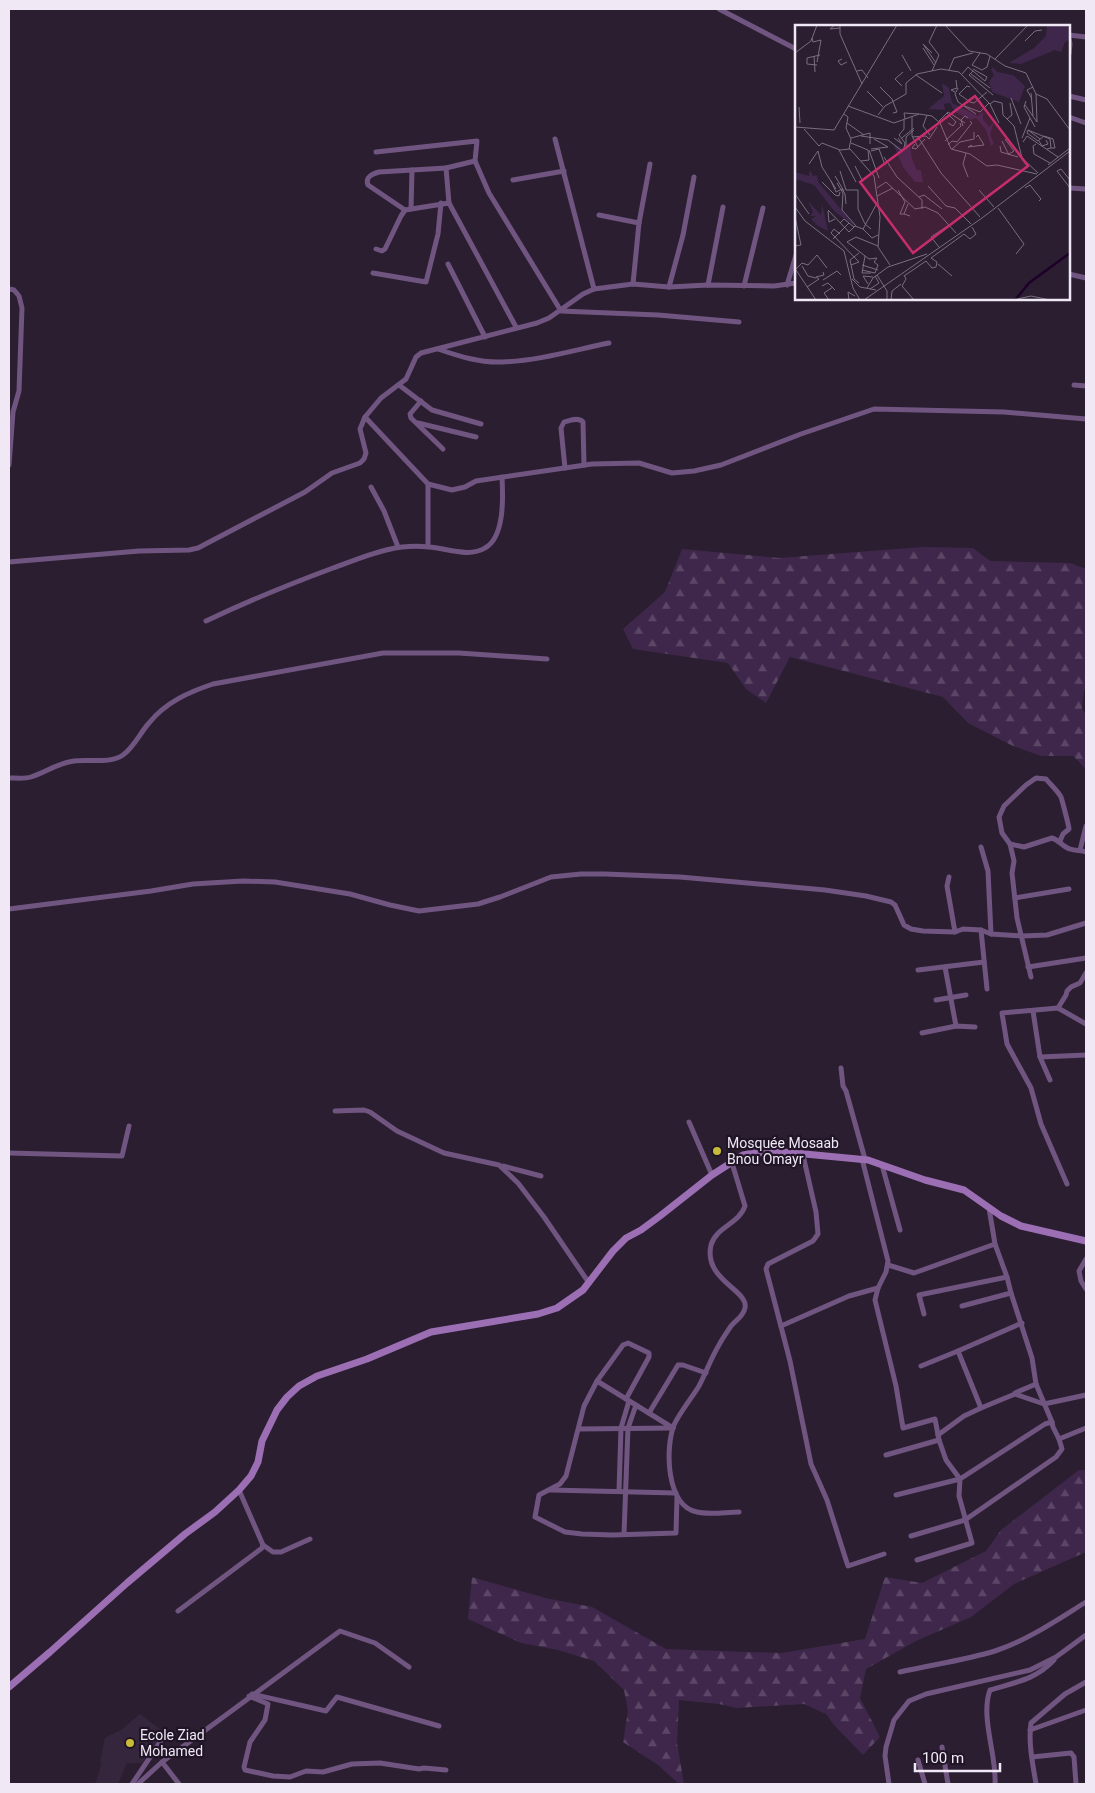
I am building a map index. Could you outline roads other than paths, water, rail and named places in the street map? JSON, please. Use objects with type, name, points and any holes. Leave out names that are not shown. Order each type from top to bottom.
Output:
[{"type":"street","points":[[719,9],[795,48]]},
{"type":"street","points":[[1070,37],[1086,37]]},
{"type":"street","points":[[1070,96],[1086,100]]},
{"type":"street","points":[[1070,117],[1086,123]]},
{"type":"street","points":[[555,139],[594,289]]},
{"type":"street","points":[[376,152],[477,141],[475,161],[489,193],[561,311]]},
{"type":"street","points":[[408,210],[368,185],[366,182],[371,174],[446,168],[475,161]]},
{"type":"street","points":[[633,284],[639,223],[650,164]]},
{"type":"street","points":[[446,168],[449,203],[516,327]]},
{"type":"street","points":[[408,210],[412,170]]},
{"type":"street","points":[[513,180],[564,171]]},
{"type":"street","points":[[669,287],[683,235],[694,177]]},
{"type":"street","points":[[1070,188],[1086,189]]},
{"type":"street","points":[[373,274],[426,282],[438,234],[441,203]]},
{"type":"street","points":[[376,249],[382,251],[385,249],[401,216],[408,210],[449,203]]},
{"type":"street","points":[[708,285],[723,207]]},
{"type":"street","points":[[744,286],[763,208]]},
{"type":"street","points":[[599,215],[639,223]]},
{"type":"street","points":[[787,285],[795,258]]},
{"type":"street","points":[[448,264],[485,337]]},
{"type":"street","points":[[1070,274],[1086,278]]},
{"type":"street","points":[[9,562],[198,548],[305,492],[332,473],[360,463],[366,453],[360,429],[366,417],[381,398],[406,379],[416,357],[421,353],[516,327],[538,323],[561,311],[583,294],[594,289],[633,284],[669,287],[787,285],[795,283]]},
{"type":"street","points":[[9,289],[14,290],[19,296],[22,308],[19,391],[13,412],[9,465]]},
{"type":"street","points":[[561,311],[658,315],[739,322]]},
{"type":"street","points":[[437,349],[475,360],[502,362],[534,359],[609,343]]},
{"type":"street","points":[[399,385],[432,410],[482,424]]},
{"type":"street","points":[[1074,385],[1086,386]]},
{"type":"street","points":[[421,401],[410,414],[411,418],[443,449]]},
{"type":"street","points":[[366,417],[428,484],[452,490],[465,487],[476,481],[584,465],[639,463],[672,473],[694,471],[721,465],[801,434],[874,409],[1004,412],[1086,419]]},
{"type":"street","points":[[565,468],[561,428],[564,422],[569,420],[578,419],[583,422],[584,465]]},
{"type":"street","points":[[416,422],[476,438]]},
{"type":"street","points":[[206,621],[292,583],[347,563],[398,548],[428,546],[459,552],[485,549],[496,539],[503,498],[502,477]]},
{"type":"street","points":[[428,484],[428,546]]},
{"type":"street","points":[[371,486],[384,511],[398,548]]},
{"type":"street","points":[[9,778],[30,778],[60,764],[74,761],[120,757],[130,749],[150,721],[164,706],[189,692],[213,684],[383,653],[459,653],[547,659]]},
{"type":"street","points":[[1031,977],[1017,918],[1012,873],[1014,861],[1010,844],[1002,833],[999,820],[1000,812],[1006,804],[1036,778],[1047,780],[1061,797],[1065,815],[1069,822],[1068,831],[1063,834],[1060,842]]},
{"type":"street","points":[[1010,844],[1024,847],[1049,838],[1055,838],[1069,849],[1083,851],[1086,826]]},
{"type":"street","points":[[981,847],[988,871],[991,934]]},
{"type":"street","points":[[9,909],[193,884],[243,881],[275,882],[350,894],[419,911],[478,904],[551,877],[605,874],[680,877],[847,893],[891,902],[895,905],[902,922],[911,929],[955,932],[963,929],[981,930],[991,934],[1022,936],[1047,935],[1086,923]]},
{"type":"street","points":[[949,877],[946,886],[955,932]]},
{"type":"street","points":[[1015,898],[1069,890]]},
{"type":"street","points":[[981,930],[987,989]]},
{"type":"street","points":[[1028,967],[1086,958]]},
{"type":"street","points":[[918,970],[984,962]]},
{"type":"street","points":[[945,967],[956,1026]]},
{"type":"street","points":[[1058,1008],[1067,991],[1080,983],[1086,972]]},
{"type":"street","points":[[936,1000],[966,994]]},
{"type":"street","points":[[1067,1184],[1041,1124],[1031,1088],[1005,1040],[1002,1013],[1058,1008],[1086,1024]]},
{"type":"street","points":[[1033,1011],[1040,1057],[1050,1080]]},
{"type":"street","points":[[922,1033],[956,1026],[975,1027]]},
{"type":"street","points":[[1040,1057],[1086,1055]]},
{"type":"street","points":[[841,1068],[843,1086],[846,1091],[886,1251],[888,1265],[875,1300],[896,1386],[903,1428],[934,1419],[946,1460],[960,1479],[959,1496],[972,1543],[917,1560]]},
{"type":"street","points":[[335,1111],[364,1110],[370,1112],[397,1131],[444,1153],[541,1176]]},
{"type":"street","points":[[689,1122],[712,1175]]},
{"type":"street","points":[[9,1153],[122,1156],[129,1126]]},
{"type":"street","points":[[9,1687],[127,1583],[185,1534],[215,1512],[239,1490],[251,1476],[258,1462],[262,1441],[277,1410],[299,1386],[317,1376],[367,1359],[431,1332],[538,1314],[557,1308],[572,1299],[590,1284],[619,1245],[712,1175],[743,1155],[784,1152],[863,1159],[925,1180],[964,1190],[1007,1220],[1021,1226],[1086,1241]]},
{"type":"street","points":[[803,1155],[816,1212],[818,1234],[812,1241],[767,1266],[811,1464],[827,1500],[848,1566],[884,1554]]},
{"type":"street","points":[[732,1163],[746,1206],[739,1218],[715,1237],[711,1247],[711,1262],[720,1278],[742,1298],[745,1306],[742,1316],[732,1326],[718,1346],[706,1373],[673,1428],[670,1440],[669,1461],[672,1488],[688,1507],[696,1512],[739,1512]]},
{"type":"street","points":[[499,1165],[518,1183],[590,1284]]},
{"type":"street","points":[[882,1165],[900,1230]]},
{"type":"street","points":[[911,1536],[965,1520],[1056,1457],[1062,1449],[1036,1384],[1032,1358],[1022,1323],[995,1244],[989,1208]]},
{"type":"street","points":[[888,1265],[914,1273],[995,1244]]},
{"type":"street","points":[[1086,1259],[1079,1271],[1086,1289]]},
{"type":"street","points":[[924,1314],[919,1295],[1007,1277]]},
{"type":"street","points":[[781,1326],[848,1296],[878,1288]]},
{"type":"street","points":[[962,1306],[1012,1293]]},
{"type":"street","points":[[921,1366],[1022,1323]]},
{"type":"street","points":[[619,1491],[621,1428],[628,1400],[650,1357],[649,1353],[628,1343],[622,1345],[596,1381],[584,1406],[566,1476],[560,1484],[539,1495],[535,1517],[565,1532],[605,1535],[676,1533],[677,1495]]},
{"type":"street","points":[[958,1351],[981,1408]]},
{"type":"street","points":[[649,1413],[678,1365],[706,1373]]},
{"type":"street","points":[[596,1381],[673,1428]]},
{"type":"street","points":[[886,1455],[939,1437],[964,1416],[1036,1384]]},
{"type":"street","points":[[1014,1394],[1044,1404],[1086,1395]]},
{"type":"street","points":[[624,1534],[628,1428],[636,1405]]},
{"type":"street","points":[[896,1495],[960,1479],[1052,1422]]},
{"type":"street","points":[[579,1428],[673,1428]]},
{"type":"street","points":[[1059,1439],[1086,1428]]},
{"type":"street","points":[[239,1490],[263,1544],[272,1552],[281,1552],[310,1539]]},
{"type":"street","points":[[550,1490],[619,1491],[677,1495]]},
{"type":"street","points":[[178,1611],[262,1548],[263,1544]]},
{"type":"street","points":[[900,1672],[994,1651],[1027,1637],[1057,1621],[1086,1602]]},
{"type":"street","points":[[138,1784],[162,1762],[340,1631],[375,1643],[409,1667]]},
{"type":"street","points":[[995,1784],[988,1710],[990,1690],[1033,1677],[1046,1669],[1056,1658],[1086,1635]]},
{"type":"street","points":[[889,1784],[885,1756],[886,1747],[894,1720],[909,1701],[926,1694],[1030,1670],[1056,1658]]},
{"type":"street","points":[[1036,1784],[1032,1756],[1031,1723],[1065,1694],[1086,1682]]},
{"type":"street","points":[[251,1695],[326,1711],[337,1697],[439,1726]]},
{"type":"street","points":[[251,1695],[268,1704],[265,1720],[250,1742],[244,1767],[245,1770],[290,1777],[306,1771],[323,1772],[352,1764],[380,1763],[419,1770],[424,1768],[446,1770]]},
{"type":"street","points":[[1030,1730],[1086,1710]]},
{"type":"street","points":[[132,1784],[165,1735]]},
{"type":"street","points":[[942,1747],[948,1784]]},
{"type":"street","points":[[1032,1756],[1071,1753],[1074,1757],[1076,1784]]},
{"type":"street","points":[[918,1760],[925,1784]]},
{"type":"street","points":[[162,1762],[179,1784]]},
{"type":"place","name":"Mosquée Mosaab Bnou Omayr","points":[[717,1151]]},
{"type":"place","name":"Ecole Ziad Mohamed","points":[[130,1743]]}]
